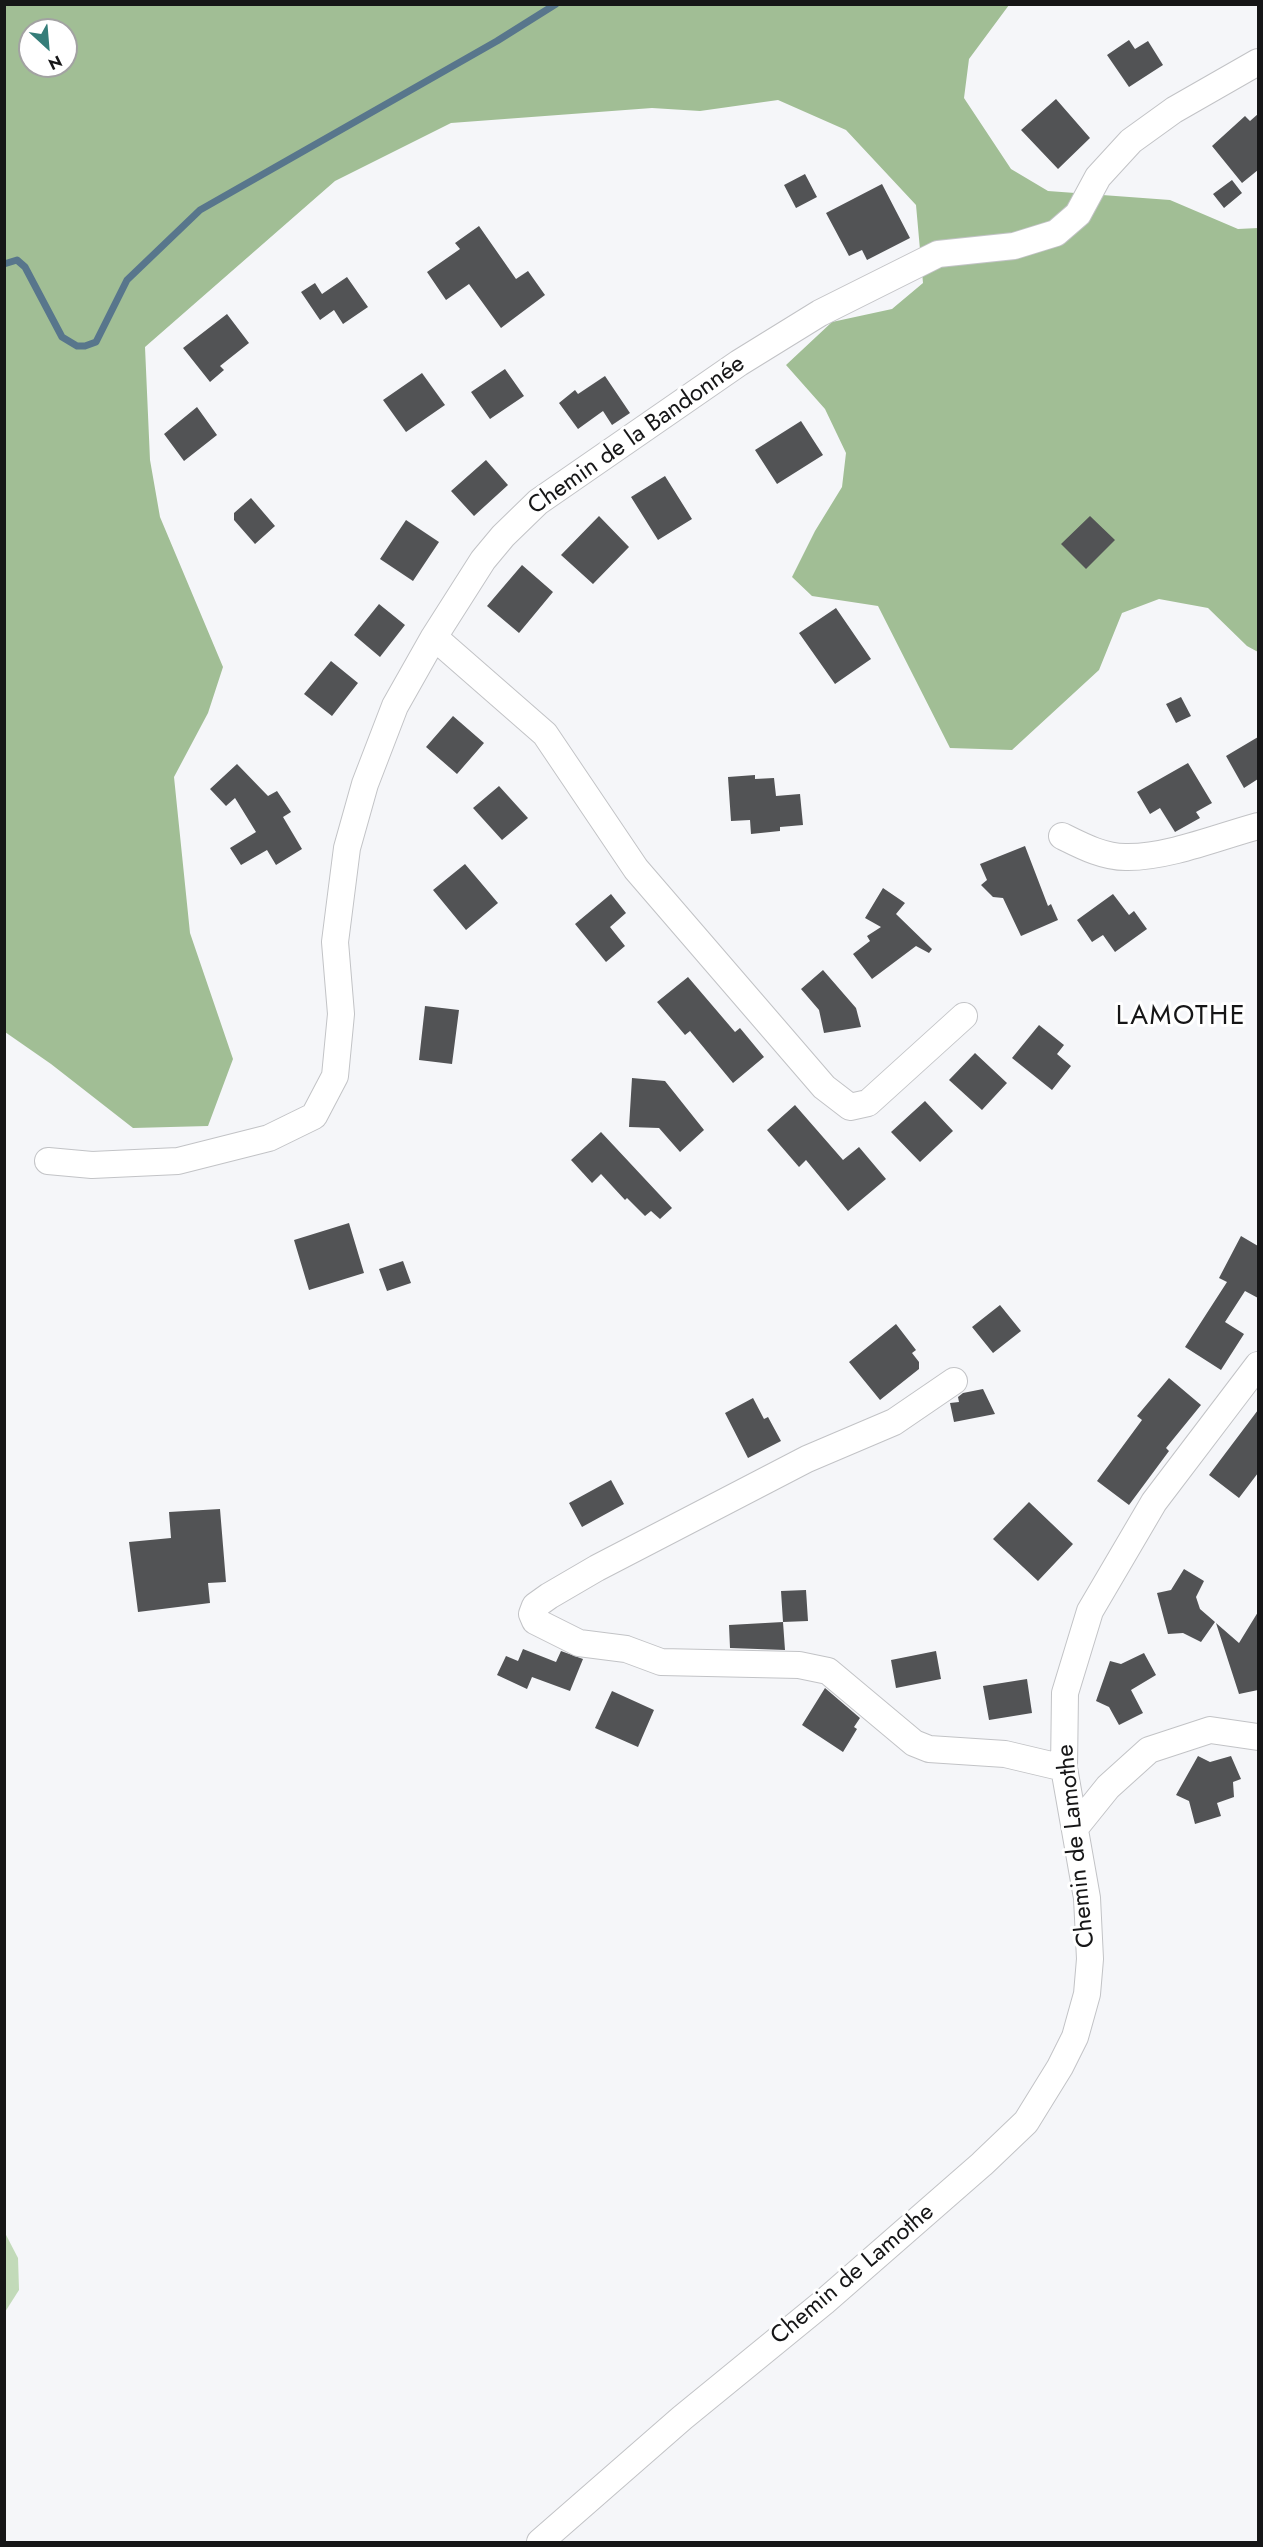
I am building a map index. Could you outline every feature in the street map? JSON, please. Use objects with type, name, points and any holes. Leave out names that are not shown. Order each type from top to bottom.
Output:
[{"type":"street","name":"Chemin de la Bandonnée","points":[[48,1161],[92,1165],[178,1161],[269,1138],[314,1116],[335,1076],[341,1014],[335,942],[351,832],[365,784],[395,706],[434,637],[483,560],[503,536],[538,502],[739,363],[820,313],[938,254],[1014,246],[1056,233],[1078,214],[1098,177],[1131,141],[1174,110],[1258,62]]},
{"type":"street","points":[[434,637],[544,734],[636,869],[824,1087],[850,1107],[868,1103],[964,1016]]},
{"type":"street","points":[[1062,836],[1097,852],[1126,857],[1159,853],[1258,826]]},
{"type":"street","name":"Chemin de Lamothe","points":[[540,2542],[682,2418],[833,2294],[982,2164],[1026,2122],[1075,2037],[1087,1994],[1090,1959],[1087,1898],[1064,1768],[1065,1693],[1090,1611],[1154,1502],[1258,1365]]},
{"type":"street","points":[[954,1381],[894,1422],[787,1469],[597,1568],[549,1596],[535,1606],[532,1614],[535,1621],[579,1643],[626,1649],[661,1662],[799,1665],[828,1671],[914,1743],[929,1749],[1005,1754],[1064,1768]]},
{"type":"street","points":[[1075,1828],[1108,1787],[1149,1750],[1210,1730],[1258,1737]]},
{"type":"green space","points":[[4,5],[1009,5],[969,59],[964,98],[1011,169],[1048,191],[1170,200],[1238,229],[1258,228],[1258,652],[1247,646],[1208,608],[1159,599],[1122,613],[1099,670],[1012,750],[950,748],[878,606],[812,596],[792,577],[815,531],[842,487],[846,453],[825,409],[786,365],[832,322],[892,309],[923,283],[916,205],[846,130],[778,100],[700,111],[652,108],[451,123],[335,181],[145,347],[150,460],[160,517],[223,667],[208,713],[174,777],[190,933],[233,1059],[208,1126],[133,1128],[51,1064],[5,1032]]},
{"type":"green space","points":[[5,2233],[18,2258],[19,2290],[5,2312]]},
{"type":"building","points":[[1129,40],[1135,49],[1148,41],[1163,65],[1129,87],[1107,55]]},
{"type":"building","points":[[1056,99],[1090,138],[1058,169],[1021,130]]},
{"type":"building","points":[[1258,114],[1258,170],[1242,183],[1212,146],[1245,116],[1250,121]]},
{"type":"building","points":[[805,174],[817,197],[796,208],[784,185]]},
{"type":"building","points":[[1232,180],[1242,193],[1224,208],[1213,194]]},
{"type":"building","points":[[882,184],[910,238],[867,260],[862,250],[849,256],[826,213]]},
{"type":"building","points":[[479,226],[516,279],[528,271],[545,295],[501,328],[469,284],[446,300],[427,272],[460,249],[455,243]]},
{"type":"building","points":[[347,277],[368,307],[343,324],[334,310],[320,320],[301,292],[315,283],[322,294]]},
{"type":"building","points":[[227,314],[249,343],[220,366],[224,370],[210,382],[183,348]]},
{"type":"building","points":[[505,369],[524,396],[490,419],[471,392]]},
{"type":"building","points":[[422,373],[445,405],[406,432],[383,400]]},
{"type":"building","points":[[605,376],[630,413],[612,425],[603,411],[578,429],[559,403],[575,390],[578,394]]},
{"type":"building","points":[[197,407],[217,435],[184,461],[164,434]]},
{"type":"building","points":[[801,421],[823,455],[777,484],[755,450]]},
{"type":"building","points":[[486,460],[508,485],[474,516],[451,491]]},
{"type":"building","points":[[665,476],[692,519],[658,540],[631,497]]},
{"type":"building","points":[[251,498],[275,526],[255,544],[234,520],[234,513]]},
{"type":"building","points":[[599,516],[629,547],[593,584],[561,555]]},
{"type":"building","points":[[1090,516],[1115,540],[1086,569],[1061,544]]},
{"type":"building","points":[[406,520],[439,542],[413,581],[380,559]]},
{"type":"building","points":[[522,565],[553,592],[519,633],[487,606]]},
{"type":"building","points":[[379,604],[405,625],[380,657],[354,635]]},
{"type":"building","points":[[836,608],[871,659],[835,684],[799,633]]},
{"type":"building","points":[[331,661],[358,683],[332,716],[304,694]]},
{"type":"building","points":[[1181,697],[1191,716],[1176,723],[1166,704]]},
{"type":"building","points":[[453,716],[484,743],[457,774],[426,747]]},
{"type":"building","points":[[1258,737],[1258,779],[1244,788],[1226,756]]},
{"type":"building","points":[[1188,763],[1212,803],[1196,812],[1200,818],[1175,832],[1160,808],[1150,814],[1137,792]]},
{"type":"building","points":[[237,764],[268,796],[277,791],[291,812],[283,817],[302,849],[276,865],[267,850],[241,865],[230,848],[256,832],[235,798],[226,806],[210,789]]},
{"type":"building","points":[[755,775],[755,779],[774,778],[776,796],[800,794],[803,825],[780,827],[780,831],[751,834],[750,820],[731,821],[728,777]]},
{"type":"building","points":[[499,786],[528,818],[502,840],[473,808]]},
{"type":"building","points":[[1025,846],[1048,906],[1051,904],[1058,920],[1021,936],[1003,898],[993,897],[981,885],[987,880],[980,864]]},
{"type":"building","points":[[465,864],[498,903],[466,930],[433,890]]},
{"type":"building","points":[[883,888],[905,903],[896,914],[932,949],[929,953],[916,946],[872,979],[853,954],[870,941],[867,936],[881,927],[865,918]]},
{"type":"building","points":[[611,894],[626,913],[610,927],[625,946],[606,962],[575,924]]},
{"type":"building","points":[[1113,894],[1129,915],[1134,911],[1147,929],[1115,952],[1103,935],[1092,942],[1077,920]]},
{"type":"building","points":[[823,970],[856,1008],[861,1027],[824,1033],[819,1010],[801,989]]},
{"type":"building","points":[[688,977],[735,1032],[740,1028],[764,1057],[733,1083],[690,1031],[685,1035],[657,1002]]},
{"type":"building","points":[[425,1006],[459,1010],[452,1064],[419,1060]]},
{"type":"building","points":[[1039,1025],[1064,1045],[1057,1054],[1071,1066],[1052,1090],[1012,1058]]},
{"type":"building","points":[[975,1053],[1007,1083],[982,1110],[949,1080]]},
{"type":"building","points":[[632,1078],[665,1081],[704,1130],[680,1152],[659,1128],[629,1127]]},
{"type":"building","points":[[925,1101],[953,1131],[920,1162],[891,1132]]},
{"type":"building","points":[[795,1105],[843,1160],[859,1147],[886,1179],[848,1211],[806,1160],[799,1167],[767,1130]]},
{"type":"building","points":[[601,1132],[672,1208],[660,1219],[651,1211],[645,1216],[627,1198],[625,1200],[601,1174],[592,1183],[571,1160]]},
{"type":"building","points":[[349,1223],[364,1273],[309,1290],[294,1240]]},
{"type":"building","points":[[1241,1236],[1258,1246],[1258,1298],[1245,1291],[1225,1322],[1244,1334],[1221,1370],[1185,1347],[1227,1282],[1219,1278]]},
{"type":"building","points":[[403,1261],[411,1283],[387,1291],[379,1269]]},
{"type":"building","points":[[1000,1305],[1021,1331],[993,1353],[972,1327]]},
{"type":"building","points":[[896,1324],[916,1350],[912,1353],[919,1362],[919,1369],[880,1400],[849,1362]]},
{"type":"building","points":[[1169,1378],[1201,1405],[1166,1448],[1169,1451],[1129,1505],[1097,1481],[1142,1420],[1137,1416]]},
{"type":"building","points":[[983,1389],[995,1414],[954,1422],[950,1403],[959,1402],[958,1397],[963,1393]]},
{"type":"building","points":[[753,1398],[764,1419],[768,1417],[781,1441],[748,1458],[725,1413]]},
{"type":"building","points":[[1258,1410],[1258,1473],[1239,1498],[1209,1475]]},
{"type":"building","points":[[611,1480],[624,1504],[582,1527],[569,1503]]},
{"type":"building","points":[[1029,1502],[1073,1544],[1038,1581],[993,1539]]},
{"type":"building","points":[[220,1509],[226,1582],[208,1583],[210,1603],[138,1612],[129,1542],[171,1538],[169,1512]]},
{"type":"building","points":[[1184,1569],[1204,1581],[1196,1597],[1200,1609],[1215,1622],[1201,1642],[1183,1633],[1168,1634],[1157,1593],[1171,1590]]},
{"type":"building","points":[[806,1590],[808,1621],[783,1622],[781,1591]]},
{"type":"building","points":[[1258,1612],[1258,1690],[1239,1694],[1216,1623],[1239,1643]]},
{"type":"building","points":[[783,1622],[785,1650],[730,1648],[729,1625]]},
{"type":"building","points":[[523,1649],[556,1662],[561,1651],[583,1659],[570,1691],[532,1677],[527,1689],[497,1675],[506,1656],[518,1661]]},
{"type":"building","points":[[936,1651],[941,1679],[896,1688],[891,1660]]},
{"type":"building","points":[[1144,1653],[1156,1675],[1131,1690],[1143,1713],[1119,1725],[1109,1707],[1096,1701],[1110,1661],[1121,1664]]},
{"type":"building","points":[[1027,1679],[1032,1713],[989,1720],[983,1686]]},
{"type":"building","points":[[825,1688],[860,1718],[854,1727],[857,1729],[843,1752],[802,1725]]},
{"type":"building","points":[[612,1691],[654,1710],[638,1747],[595,1728]]},
{"type":"building","points":[[1198,1756],[1210,1762],[1231,1756],[1241,1779],[1233,1782],[1234,1797],[1217,1803],[1221,1816],[1195,1824],[1189,1801],[1176,1795]]},
{"type":"waterway","points":[[4,264],[17,260],[25,267],[62,337],[77,346],[96,342],[127,280],[200,210],[497,41],[556,4]]},
{"type":"district","name":"LAMOTHE","points":[[1181,1017]]}]
